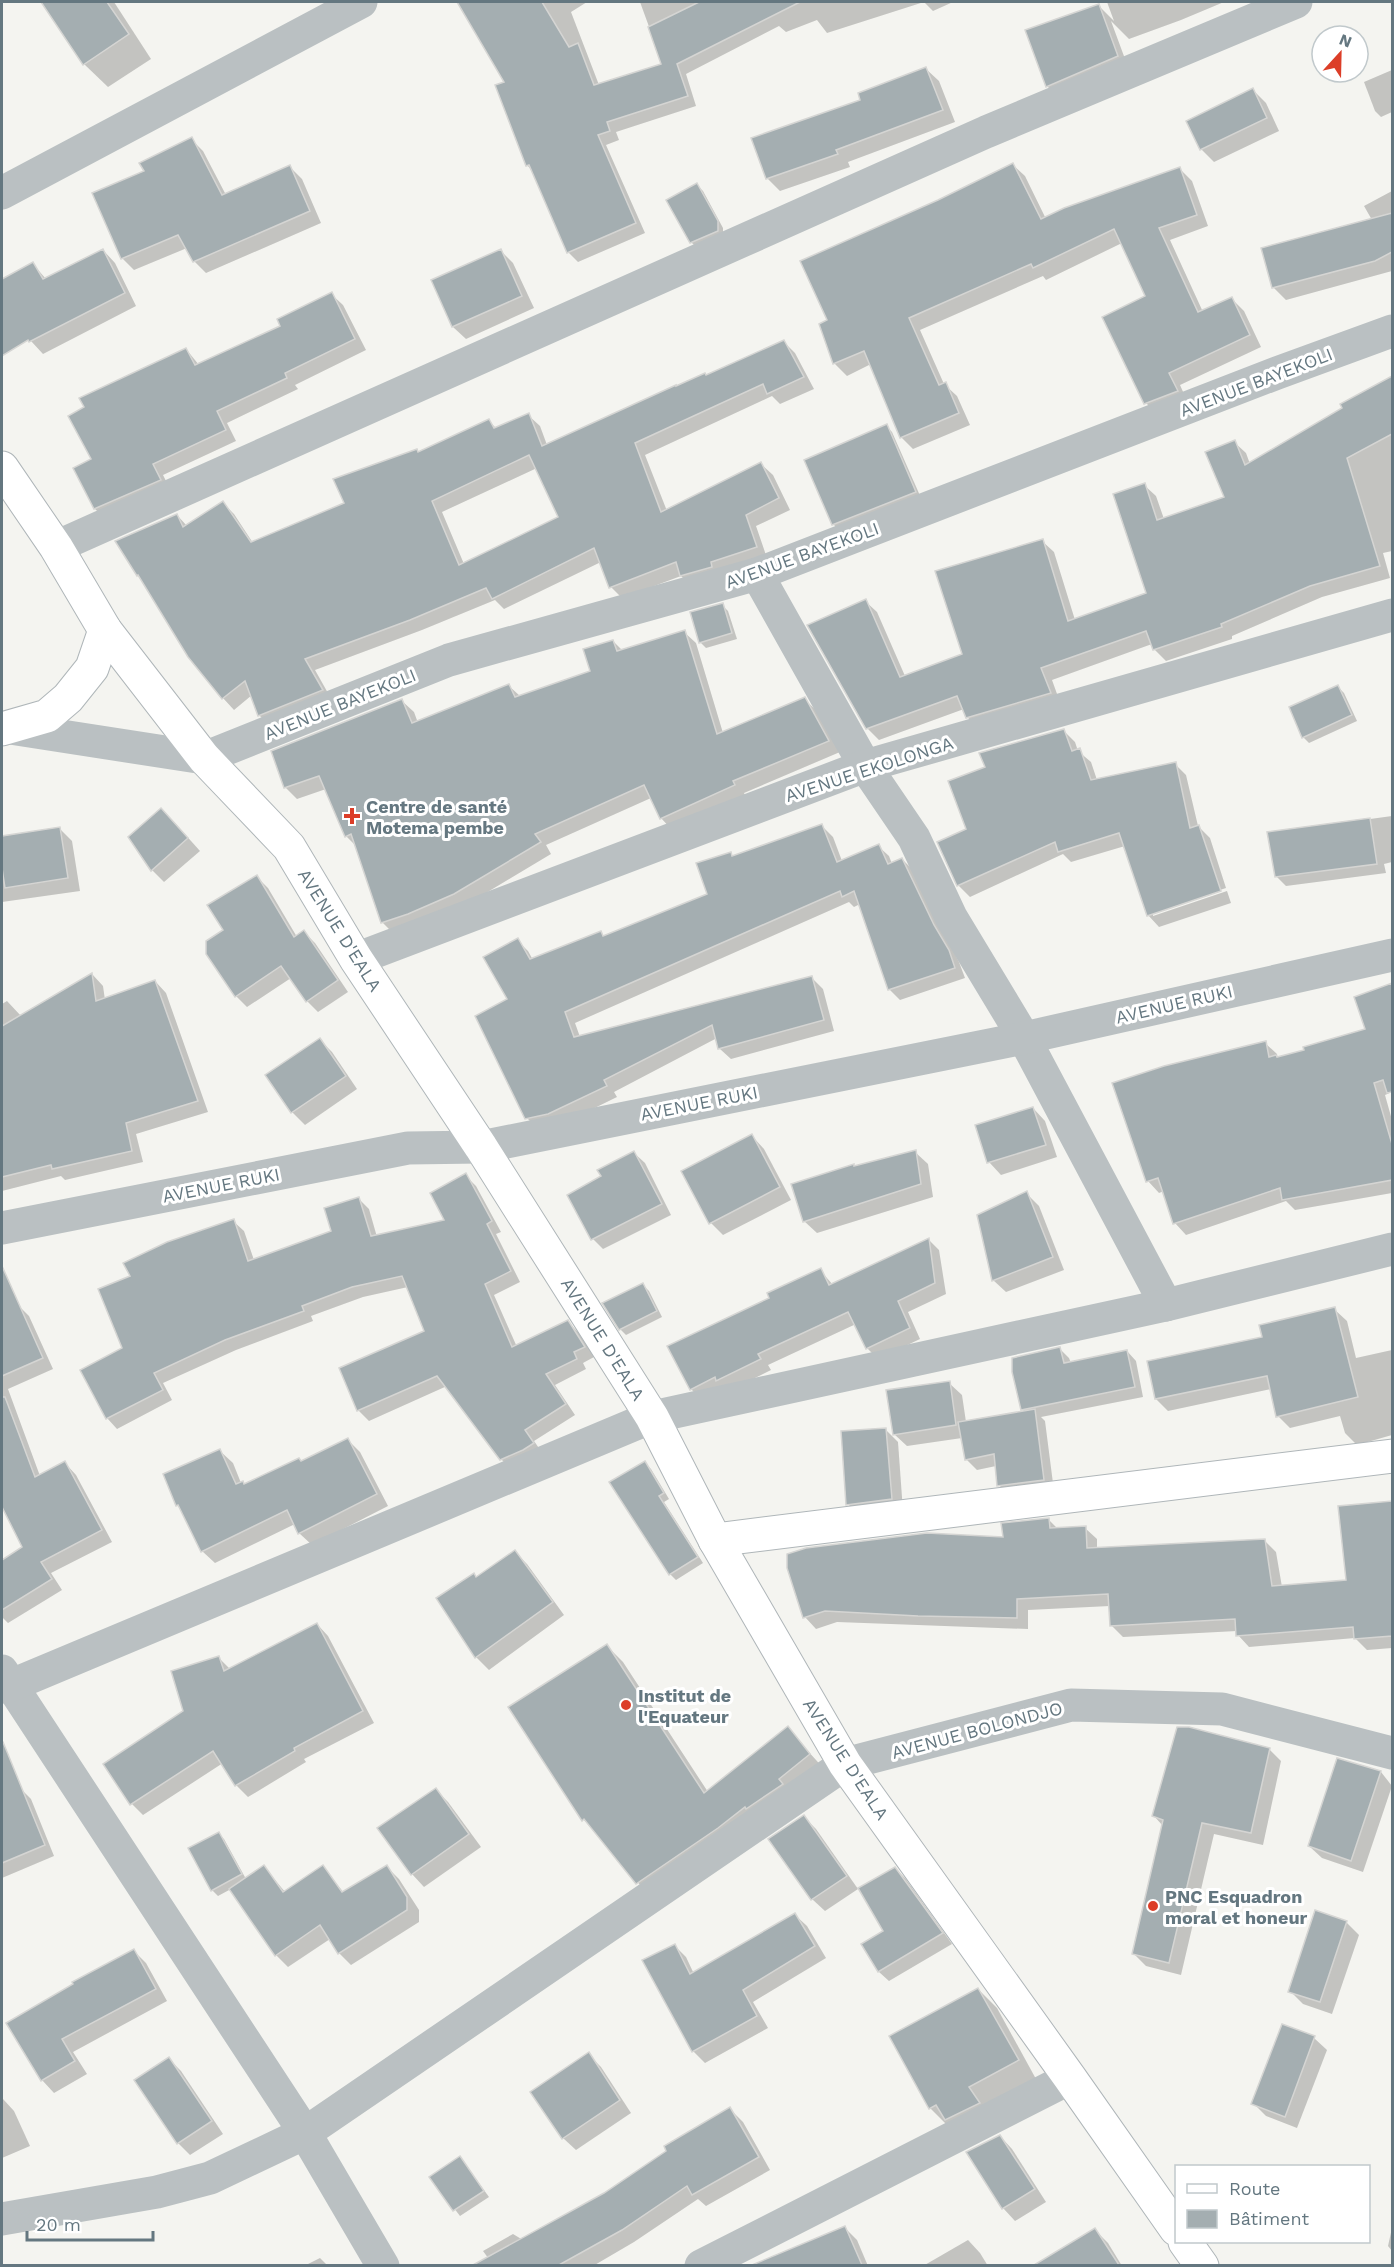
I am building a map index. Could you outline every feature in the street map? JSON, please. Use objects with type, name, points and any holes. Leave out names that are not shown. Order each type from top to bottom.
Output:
[{"type":"street","points":[[2,193],[361,2]]},
{"type":"street","points":[[56,548],[975,137],[1296,2]]},
{"type":"street","name":"AVENUE BAYEKOLI","points":[[204,758],[449,660],[757,574],[1277,373],[1392,331]]},
{"type":"street","name":"AVENUE D'EALA","points":[[2,468],[56,548],[105,630],[204,758],[289,847],[356,958],[481,1147],[652,1417],[715,1540],[845,1764],[1071,2078],[1175,2228]]},
{"type":"street","points":[[757,574],[865,766],[914,838],[951,917],[1024,1038],[1166,1305]]},
{"type":"street","name":"AVENUE EKOLONGA","points":[[356,958],[865,766],[1392,615]]},
{"type":"street","points":[[6,729],[47,717],[68,698],[92,668],[105,630]]},
{"type":"street","points":[[6,729],[204,758]]},
{"type":"street","name":"AVENUE RUKI","points":[[2,1228],[408,1148],[481,1147],[1024,1038],[1392,956]]},
{"type":"street","points":[[383,2265],[305,2133],[5,1681],[652,1417],[1166,1305],[1392,1249]]},
{"type":"street","points":[[715,1540],[1392,1456]]},
{"type":"street","name":"AVENUE BOLONDJO","points":[[2,2219],[157,2192],[210,2178],[305,2133],[845,1764],[1071,1705],[1222,1709],[1392,1753]]},
{"type":"street","points":[[701,2265],[1071,2078]]},
{"type":"street","points":[[1186,2243],[1202,2265]]},
{"type":"building","points":[[41,2],[107,2],[129,34],[83,65]]},
{"type":"building","points":[[457,2],[542,2],[569,47],[578,43],[594,85],[661,64],[648,27],[699,2],[800,2],[677,64],[688,96],[607,122],[610,131],[598,135],[636,223],[567,253],[529,165],[526,166],[495,85],[504,82]]},
{"type":"building","points":[[1099,4],[1118,56],[1046,87],[1025,30]]},
{"type":"building","points":[[926,67],[943,110],[836,150],[838,154],[766,179],[751,138],[860,100],[858,93]]},
{"type":"building","points":[[1253,88],[1267,118],[1200,150],[1186,121]]},
{"type":"building","points":[[192,137],[222,195],[290,165],[310,211],[193,262],[178,235],[121,259],[92,193],[144,171],[139,163]]},
{"type":"building","points":[[1013,163],[1041,219],[1064,208],[1180,167],[1197,215],[1159,228],[1198,312],[1232,297],[1250,335],[1169,373],[1178,391],[1144,404],[1102,317],[1145,296],[1114,229],[1033,268],[1031,264],[909,318],[939,385],[946,382],[959,413],[900,438],[864,351],[833,364],[819,324],[827,320],[800,261],[938,200]]},
{"type":"building","points":[[697,183],[718,221],[718,231],[690,243],[666,200]]},
{"type":"building","points":[[1392,213],[1392,252],[1375,261],[1272,288],[1261,248]]},
{"type":"building","points":[[103,249],[125,293],[29,342],[28,340],[2,356],[2,279],[33,262],[43,279]]},
{"type":"building","points":[[501,249],[522,296],[452,327],[431,280]]},
{"type":"building","points":[[332,292],[355,339],[285,373],[287,378],[217,411],[226,430],[153,464],[161,480],[94,509],[73,468],[91,459],[68,416],[84,407],[79,398],[186,348],[195,365],[280,326],[277,319]]},
{"type":"building","points":[[784,340],[804,377],[767,394],[763,384],[635,443],[661,512],[761,462],[779,498],[746,515],[757,547],[711,562],[712,567],[680,576],[676,562],[609,588],[594,548],[492,599],[486,588],[410,620],[305,659],[323,690],[258,716],[245,681],[222,699],[188,657],[115,541],[177,514],[183,527],[223,501],[251,542],[344,503],[333,479],[417,449],[418,452],[489,419],[494,428],[529,413],[542,446],[676,385],[705,373],[706,375]],"holes":[[[529,455],[558,517],[459,565],[432,501]]]},
{"type":"building","points":[[1392,376],[1392,434],[1347,458],[1380,566],[1310,586],[1221,624],[1222,627],[1153,650],[1146,631],[1041,668],[1051,693],[966,718],[957,696],[866,729],[807,625],[866,599],[900,677],[962,654],[935,571],[1043,539],[1068,621],[1146,593],[1113,494],[1145,483],[1157,520],[1224,497],[1205,452],[1235,440],[1245,465],[1342,408],[1340,404]]},
{"type":"building","points":[[887,424],[916,492],[832,525],[804,460]]},
{"type":"building","points":[[723,603],[732,633],[699,643],[690,612]]},
{"type":"building","points":[[685,630],[717,734],[805,697],[829,741],[733,781],[735,785],[660,819],[644,785],[535,834],[541,842],[454,894],[381,923],[351,834],[345,837],[319,776],[284,788],[271,751],[402,699],[412,723],[509,684],[515,697],[590,671],[583,649],[613,640],[617,651]]},
{"type":"building","points":[[1338,685],[1352,715],[1302,738],[1289,707]]},
{"type":"building","points":[[1064,729],[1072,751],[1080,748],[1091,780],[1176,762],[1190,828],[1199,825],[1221,891],[1147,916],[1119,833],[1058,852],[1055,842],[957,886],[937,842],[966,829],[948,781],[985,767],[979,753]]},
{"type":"building","points":[[161,808],[188,838],[151,871],[128,837]]},
{"type":"building","points":[[1370,818],[1377,864],[1275,877],[1267,832]]},
{"type":"building","points":[[822,824],[837,862],[879,844],[888,864],[902,858],[934,925],[949,950],[955,968],[888,990],[854,891],[842,897],[840,891],[565,1012],[574,1037],[812,976],[824,1020],[718,1049],[712,1025],[604,1080],[607,1086],[548,1114],[525,1119],[475,1016],[507,999],[483,957],[518,938],[530,959],[601,931],[603,936],[707,894],[696,863],[731,852],[732,856]]},
{"type":"building","points":[[60,827],[68,878],[5,888],[2,868],[2,836]]},
{"type":"building","points":[[257,875],[294,937],[304,930],[338,980],[306,1002],[281,966],[235,997],[206,954],[206,941],[223,930],[207,905]]},
{"type":"building","points":[[92,973],[96,1001],[155,980],[198,1101],[126,1123],[132,1151],[52,1169],[51,1165],[2,1177],[2,1026]]},
{"type":"building","points":[[1392,983],[1392,1092],[1387,1093],[1383,1080],[1374,1083],[1392,1144],[1392,1180],[1282,1200],[1280,1188],[1173,1224],[1158,1178],[1146,1182],[1112,1083],[1164,1066],[1266,1041],[1269,1057],[1276,1055],[1277,1057],[1365,1029],[1354,997]]},
{"type":"building","points":[[320,1038],[346,1076],[291,1113],[265,1075]]},
{"type":"building","points":[[1033,1107],[1046,1145],[987,1163],[975,1125]]},
{"type":"building","points":[[752,1134],[780,1187],[709,1224],[681,1171]]},
{"type":"building","points":[[916,1150],[921,1184],[803,1222],[791,1184],[854,1164],[854,1166]]},
{"type":"building","points":[[634,1151],[662,1204],[591,1240],[567,1195],[601,1176],[597,1170]]},
{"type":"building","points":[[466,1173],[492,1221],[487,1224],[511,1271],[485,1284],[512,1347],[568,1320],[585,1347],[574,1352],[577,1359],[546,1374],[566,1404],[525,1430],[534,1443],[500,1460],[437,1376],[357,1411],[339,1368],[424,1331],[402,1276],[352,1287],[302,1306],[304,1311],[225,1340],[154,1373],[163,1390],[106,1419],[80,1370],[122,1348],[98,1289],[130,1276],[123,1263],[167,1242],[234,1219],[248,1261],[331,1231],[324,1208],[359,1197],[371,1236],[444,1220],[430,1193]]},
{"type":"building","points":[[1027,1191],[1053,1257],[992,1281],[977,1215]]},
{"type":"building","points":[[929,1238],[935,1283],[898,1301],[910,1328],[866,1349],[848,1312],[758,1354],[761,1359],[716,1381],[715,1377],[690,1390],[667,1346],[769,1298],[767,1293],[821,1268],[829,1285]]},
{"type":"building","points":[[2,1266],[43,1358],[2,1376]]},
{"type":"building","points":[[643,1283],[657,1311],[619,1330],[602,1303]]},
{"type":"building","points":[[1335,1307],[1358,1397],[1276,1417],[1267,1376],[1155,1399],[1147,1361],[1262,1337],[1259,1325]]},
{"type":"building","points":[[1060,1347],[1064,1363],[1127,1350],[1135,1387],[1021,1410],[1012,1372],[1012,1358]]},
{"type":"building","points":[[950,1381],[956,1425],[893,1435],[886,1390]]},
{"type":"building","points":[[2,1397],[5,1397],[35,1477],[65,1461],[102,1530],[41,1562],[52,1579],[2,1610],[2,1560],[22,1547],[2,1507]]},
{"type":"building","points":[[1035,1409],[1044,1480],[997,1486],[994,1454],[965,1460],[958,1422]]},
{"type":"building","points":[[886,1428],[892,1499],[846,1505],[841,1431]]},
{"type":"building","points":[[348,1438],[377,1494],[298,1534],[287,1510],[201,1552],[178,1505],[176,1506],[163,1474],[220,1449],[236,1484],[243,1481],[244,1484],[299,1458],[301,1461]]},
{"type":"building","points":[[645,1461],[664,1493],[659,1496],[698,1557],[669,1575],[609,1482]]},
{"type":"building","points":[[1392,1501],[1392,1636],[1354,1639],[1353,1627],[1236,1636],[1235,1619],[1110,1626],[1108,1594],[1017,1599],[1017,1618],[825,1611],[803,1618],[787,1568],[787,1554],[806,1548],[927,1533],[1003,1537],[1001,1523],[1049,1518],[1050,1528],[1086,1526],[1087,1548],[1265,1539],[1272,1586],[1346,1580],[1338,1506]]},
{"type":"building","points":[[515,1550],[553,1602],[475,1658],[436,1598],[474,1573],[476,1577]]},
{"type":"building","points":[[317,1623],[363,1711],[294,1748],[295,1751],[235,1786],[213,1751],[130,1805],[103,1764],[183,1711],[171,1671],[219,1656],[224,1671]]},
{"type":"building","points":[[607,1644],[704,1793],[788,1726],[810,1754],[779,1779],[783,1784],[746,1809],[745,1807],[636,1884],[584,1819],[582,1821],[508,1707]]},
{"type":"building","points":[[1177,1727],[1189,1727],[1270,1748],[1251,1833],[1202,1823],[1169,1963],[1132,1954],[1163,1820],[1152,1816]]},
{"type":"building","points":[[2,1742],[45,1845],[2,1863]]},
{"type":"building","points":[[1337,1758],[1381,1771],[1351,1861],[1308,1846]]},
{"type":"building","points":[[436,1788],[469,1834],[411,1875],[377,1828]]},
{"type":"building","points":[[804,1815],[847,1876],[811,1900],[768,1839]]},
{"type":"building","points":[[219,1832],[242,1874],[211,1891],[188,1848]]},
{"type":"building","points":[[264,1865],[283,1892],[323,1865],[342,1892],[387,1865],[407,1897],[407,1910],[338,1954],[320,1925],[275,1956],[229,1889]]},
{"type":"building","points":[[895,1867],[943,1933],[878,1972],[861,1944],[883,1931],[858,1888]]},
{"type":"building","points":[[1315,1910],[1347,1921],[1320,2002],[1288,1992]]},
{"type":"building","points":[[795,1913],[815,1946],[743,1990],[757,2016],[692,2052],[642,1960],[675,1944],[690,1974]]},
{"type":"building","points":[[134,1949],[156,1989],[62,2039],[75,2061],[41,2081],[6,2023],[73,1984],[72,1982]]},
{"type":"building","points":[[978,1988],[1019,2060],[969,2087],[980,2103],[945,2120],[936,2105],[929,2109],[889,2036]]},
{"type":"building","points":[[1282,2024],[1315,2036],[1285,2117],[1251,2104]]},
{"type":"building","points":[[589,2052],[620,2100],[562,2139],[530,2092]]},
{"type":"building","points":[[169,2057],[212,2121],[177,2144],[134,2080]]},
{"type":"building","points":[[730,2107],[759,2157],[692,2195],[687,2186],[622,2230],[559,2265],[473,2265],[604,2193],[666,2151],[664,2146]]},
{"type":"building","points":[[1000,2135],[1035,2189],[1002,2209],[966,2152]]},
{"type":"building","points":[[460,2156],[484,2191],[453,2211],[429,2177]]},
{"type":"building","points":[[845,2226],[862,2265],[752,2265]]},
{"type":"building","points":[[1095,2228],[1119,2265],[1034,2265]]},
{"type":"place","name":"Centre de santé Motema pembe","points":[[352,816]]},
{"type":"place","name":"Institut de l'Equateur","points":[[626,1705]]},
{"type":"place","name":"PNC Esquadron moral et honeur","points":[[1153,1906]]}]
